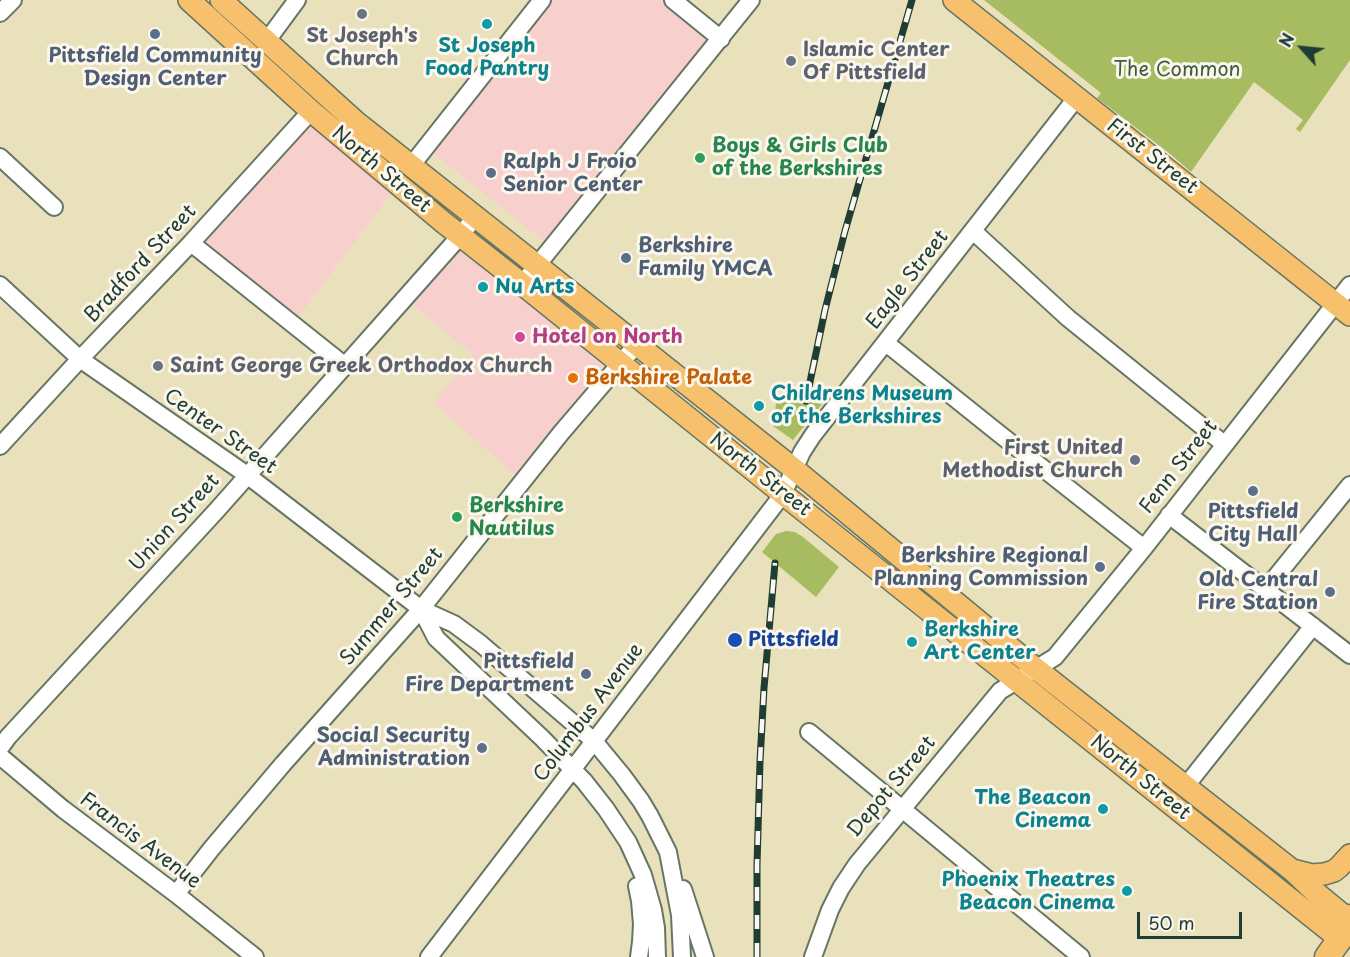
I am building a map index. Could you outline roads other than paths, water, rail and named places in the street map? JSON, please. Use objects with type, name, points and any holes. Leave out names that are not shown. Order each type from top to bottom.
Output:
[{"type":"main road","name":"North Street","points":[[189,0],[311,111],[460,236],[1017,680],[1344,933]]},
{"type":"main road","name":"North Street","points":[[221,0],[356,122],[794,469],[1035,668],[1292,870],[1315,892],[1344,933]]},
{"type":"main road","name":"First Street","points":[[954,0],[1343,309]]},
{"type":"main road","points":[[1292,870],[1312,875],[1324,874],[1340,867],[1350,855]]},
{"type":"street","points":[[0,13],[13,0]]},
{"type":"street","points":[[266,42],[297,0]]},
{"type":"street","points":[[411,166],[542,0]]},
{"type":"street","points":[[673,0],[721,39]]},
{"type":"street","points":[[522,284],[751,0]]},
{"type":"street","name":"Eagle Street","points":[[783,494],[802,452],[813,435],[1077,97]]},
{"type":"street","name":"Bradford Street","points":[[0,446],[191,243],[311,111]]},
{"type":"street","points":[[0,157],[54,207]]},
{"type":"street","name":"Union Street","points":[[0,748],[247,475],[475,217]]},
{"type":"street","points":[[973,231],[1068,318],[1224,444]]},
{"type":"street","points":[[191,243],[344,365]]},
{"type":"street","name":"Center Street","points":[[0,285],[80,359],[247,475],[421,609],[454,624],[594,741],[636,794],[668,852],[678,904],[682,957]]},
{"type":"street","name":"Fenn Street","points":[[1035,668],[1055,657],[1224,444],[1343,309],[1350,285]]},
{"type":"street","points":[[886,343],[1143,548]]},
{"type":"street","name":"Summer Street","points":[[176,894],[283,764],[421,609],[561,433],[637,344]]},
{"type":"street","points":[[1266,589],[1350,484]]},
{"type":"street","name":"Columbus Avenue","points":[[429,957],[783,494]]},
{"type":"street","points":[[1169,515],[1350,655]]},
{"type":"street","name":"Center Street","points":[[421,609],[436,638],[572,769],[596,794],[616,823],[635,857],[649,893],[656,928],[657,957]]},
{"type":"street","points":[[1185,787],[1313,626]]},
{"type":"street","name":"Depot Street","points":[[813,957],[841,888],[857,864],[1000,691],[1035,668]]},
{"type":"street","points":[[810,732],[1081,957]]},
{"type":"street","name":"Francis Avenue","points":[[0,756],[63,809],[255,957]]},
{"type":"street","points":[[616,823],[631,859],[640,901],[642,924],[639,957]]},
{"type":"street","points":[[668,852],[688,901],[705,957]]},
{"type":"railway","points":[[806,401],[825,310],[845,231],[912,0]]},
{"type":"railway","points":[[757,957],[760,761],[775,563]]},
{"type":"place","name":"St Joseph's Church","points":[[362,14]]},
{"type":"place","name":"St Joseph Food Pantry","points":[[487,24]]},
{"type":"place","name":"Pittsfield Community Design Center","points":[[155,34]]},
{"type":"place","name":"Islamic Center Of Pittsfield","points":[[791,61]]},
{"type":"place","name":"Boys & Girls Club of the Berkshires","points":[[700,158]]},
{"type":"place","name":"Ralph J Froio Senior Center","points":[[491,173]]},
{"type":"place","name":"Berkshire Family YMCA","points":[[626,258]]},
{"type":"place","name":"Nu Arts","points":[[483,287]]},
{"type":"place","name":"Hotel on North","points":[[520,337]]},
{"type":"place","name":"Saint George Greek Orthodox Church","points":[[158,366]]},
{"type":"place","name":"Berkshire Palate","points":[[573,378]]},
{"type":"place","name":"Childrens Museum of the Berkshires","points":[[759,406]]},
{"type":"place","name":"First United Methodist Church","points":[[1135,460]]},
{"type":"place","name":"Pittsfield City Hall","points":[[1253,491]]},
{"type":"place","name":"Berkshire Nautilus","points":[[457,517]]},
{"type":"place","name":"Berkshire Regional Planning Commission","points":[[1100,567]]},
{"type":"place","name":"Old Central Fire Station","points":[[1330,592]]},
{"type":"place","name":"Pittsfield","points":[[735,640]]},
{"type":"place","name":"Berkshire Art Center","points":[[912,642]]},
{"type":"place","name":"Pittsfield Fire Department","points":[[586,674]]},
{"type":"place","name":"Social Security Administration","points":[[482,748]]},
{"type":"place","name":"The Beacon Cinema","points":[[1103,809]]},
{"type":"place","name":"Phoenix Theatres Beacon Cinema","points":[[1127,891]]},
{"type":"park label","name":"The Common","points":[[1177,70]]}]
